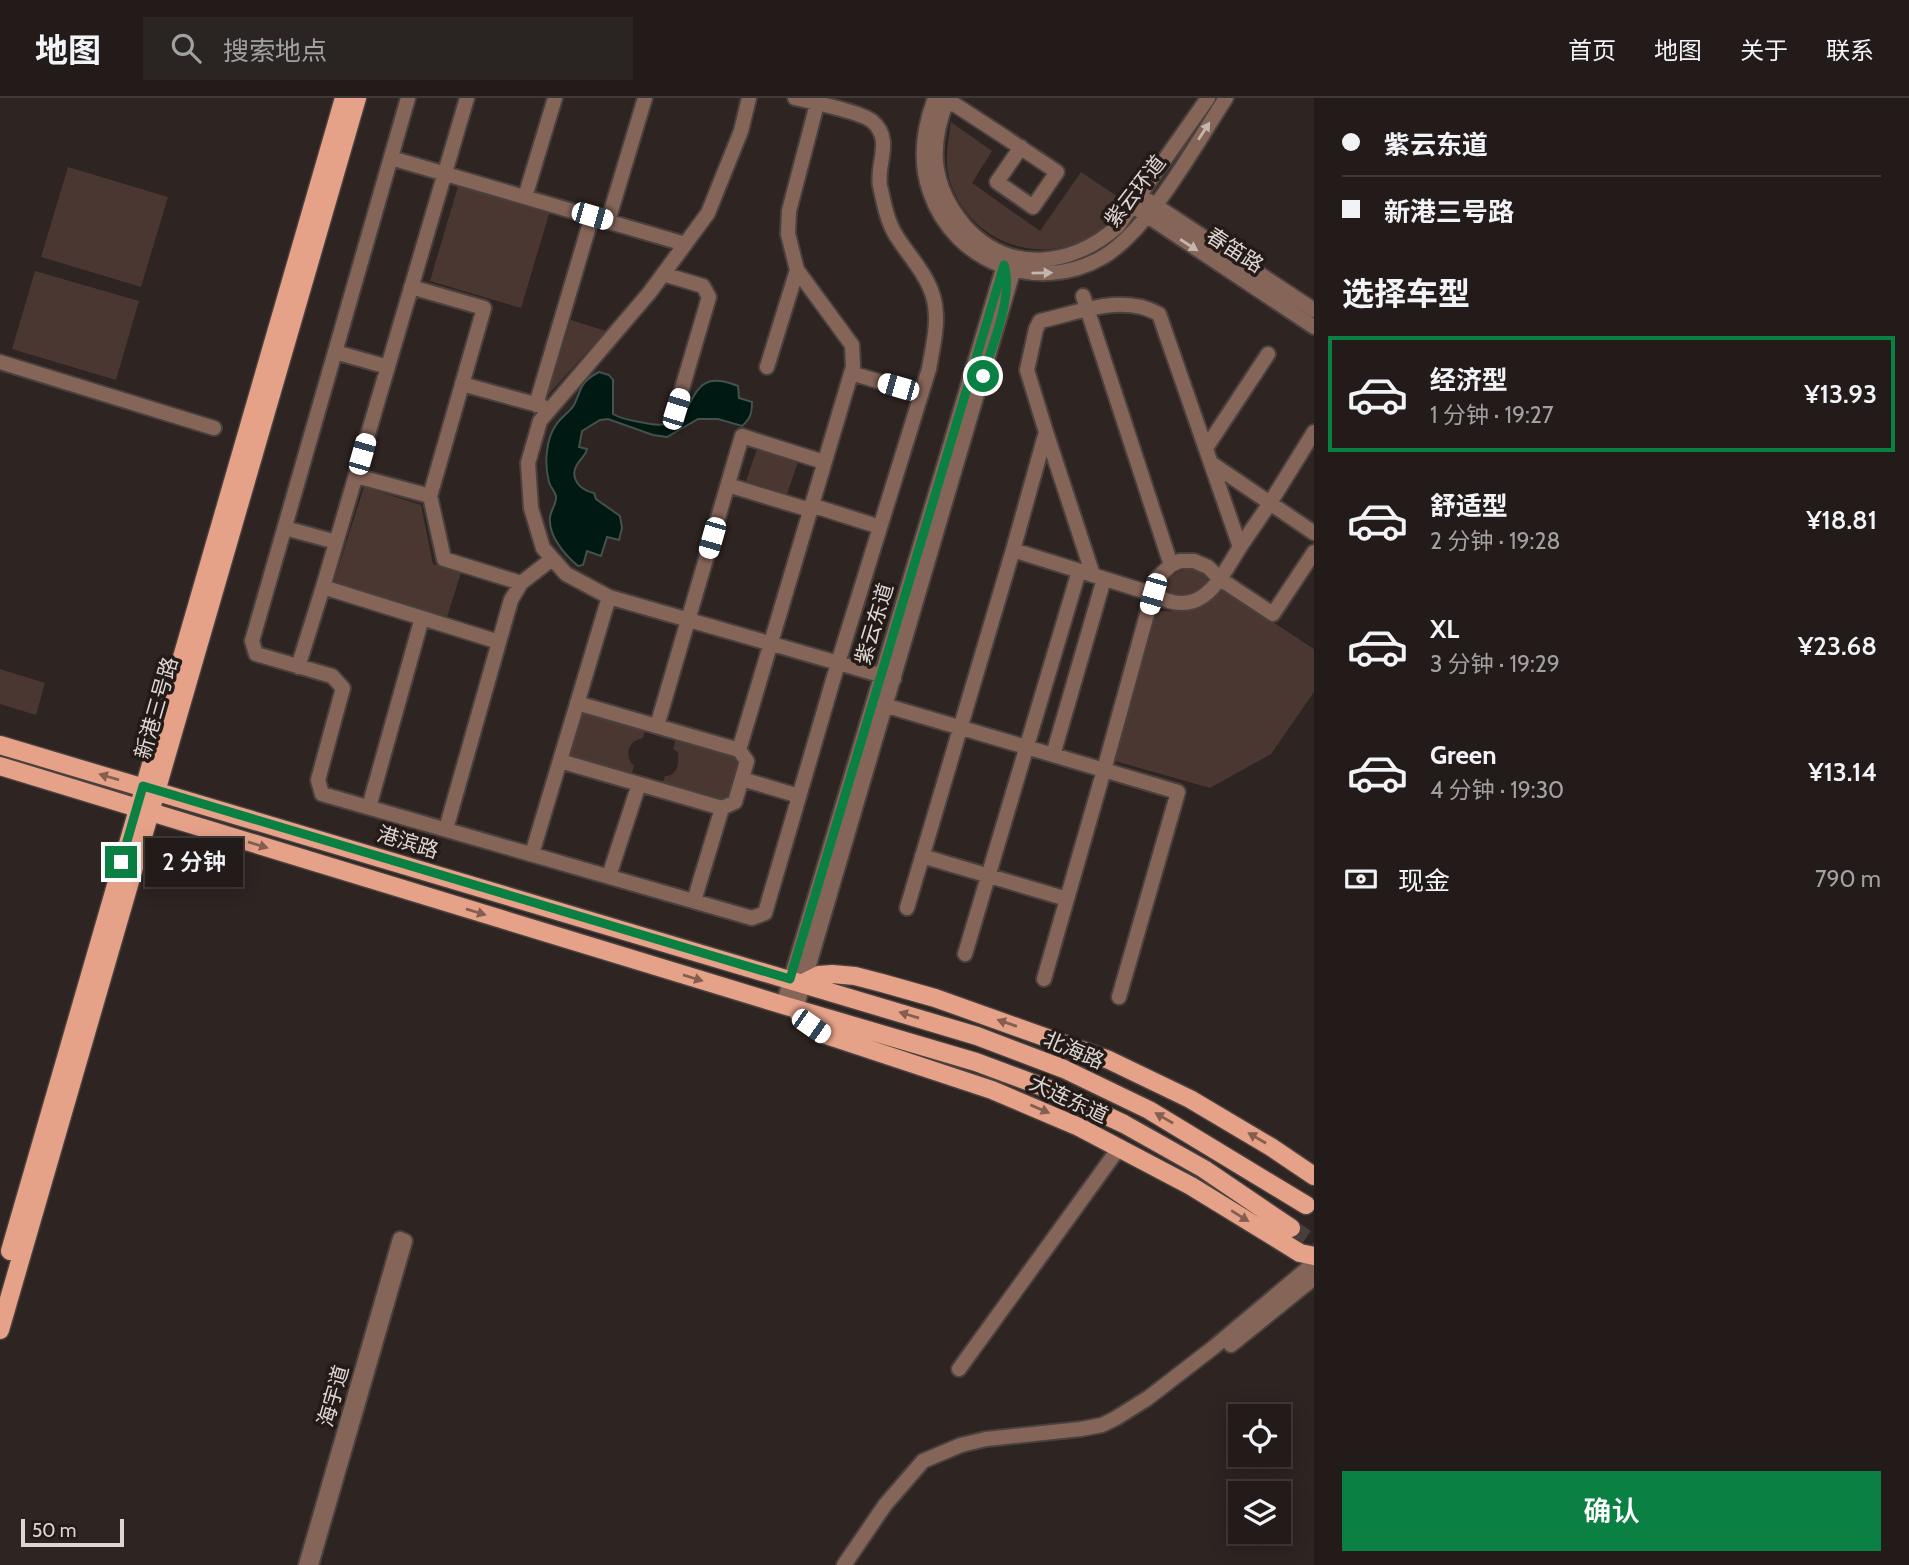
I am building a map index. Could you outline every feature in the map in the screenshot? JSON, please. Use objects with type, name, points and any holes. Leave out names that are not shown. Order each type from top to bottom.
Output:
[{"type":"main road","name":"新港三号路","points":[[163,742],[344,98]]},
{"type":"main road","name":"新港三号路","points":[[0,1287],[150,788],[153,766],[163,742],[357,98]]},
{"type":"main road","points":[[163,742],[175,782],[186,795],[198,803]]},
{"type":"main road","name":"港滨路","points":[[0,745],[796,981]]},
{"type":"main road","points":[[0,766],[976,1062],[1054,1091],[1165,1146],[1291,1228]]},
{"type":"main road","points":[[150,788],[173,812],[193,825]]},
{"type":"main road","name":"新港三号路","points":[[0,1331],[143,810]]},
{"type":"main road","points":[[796,981],[818,975],[855,976],[935,998],[1109,1060],[1190,1099],[1314,1176]]},
{"type":"main road","name":"北海路","points":[[796,981],[977,1036],[1064,1069],[1149,1110],[1306,1205]]},
{"type":"main road","name":"大连东道","points":[[789,1007],[823,1034],[992,1090],[1079,1126],[1191,1186],[1300,1253],[1314,1256]]},
{"type":"street","points":[[408,98],[252,640],[257,654],[331,676],[343,688],[318,780],[322,793],[752,918],[765,913],[838,663],[929,369],[937,321],[933,295],[919,267],[895,235],[885,207],[878,178],[884,154],[882,133],[871,119],[796,98]]},
{"type":"street","points":[[298,667],[467,98]]},
{"type":"street","points":[[525,197],[555,98]]},
{"type":"street","points":[[608,221],[645,98]]},
{"type":"street","points":[[543,407],[663,274],[708,213],[741,131],[749,98]]},
{"type":"street","name":"紫云环道","points":[[1009,264],[1048,260],[1079,252],[1108,235],[1118,226],[1208,98]]},
{"type":"street","name":"紫云环道","points":[[944,104],[936,147],[940,183],[958,218],[983,250],[1031,274],[1052,273],[1084,266],[1115,249],[1151,211],[1226,98]]},
{"type":"street","points":[[739,750],[851,373],[852,345],[797,270],[788,234],[789,211],[817,104]]},
{"type":"street","points":[[944,104],[1021,147]]},
{"type":"street","points":[[391,158],[685,244]]},
{"type":"street","name":"春笛路","points":[[1136,201],[1314,327]]},
{"type":"street","name":"春笛路","points":[[1151,211],[1314,310]]},
{"type":"street","points":[[592,216],[528,463],[531,508],[543,548],[566,574],[609,597],[887,677]]},
{"type":"street","points":[[983,250],[994,274],[1000,299]]},
{"type":"street","name":"紫云东道","points":[[789,1007],[1009,264]]},
{"type":"street","points":[[767,367],[797,270]]},
{"type":"street","points":[[663,274],[704,285],[709,297],[676,409]]},
{"type":"street","points":[[411,287],[484,308],[430,496],[444,559],[521,583]]},
{"type":"street","points":[[1085,303],[1171,565]]},
{"type":"street","points":[[1053,755],[1092,575],[1027,370],[1035,330],[1040,321],[1085,303],[1150,309],[1159,314],[1240,547]]},
{"type":"street","points":[[335,352],[388,367]]},
{"type":"street","points":[[1206,448],[1268,354]]},
{"type":"street","points":[[0,362],[214,428]]},
{"type":"street","points":[[851,373],[921,394]]},
{"type":"street","points":[[462,384],[543,407]]},
{"type":"street","points":[[907,908],[1046,432]]},
{"type":"street","points":[[1013,550],[1153,594],[1165,601],[1181,605],[1199,601],[1220,579],[1314,432]]},
{"type":"street","points":[[657,726],[742,436],[824,462]]},
{"type":"street","points":[[1211,463],[1314,533]]},
{"type":"street","points":[[356,475],[430,496]]},
{"type":"street","points":[[728,485],[880,527]]},
{"type":"street","points":[[285,528],[336,542]]},
{"type":"street","points":[[1044,979],[1157,578],[1171,565],[1194,561],[1208,567],[1220,579],[1273,614],[1314,552]]},
{"type":"street","points":[[446,829],[511,600],[521,583],[552,559]]},
{"type":"street","points":[[965,954],[1027,747],[1092,575]]},
{"type":"street","points":[[323,587],[499,642]]},
{"type":"street","points":[[532,854],[609,597]]},
{"type":"street","points":[[369,807],[422,618]]},
{"type":"street","points":[[560,761],[722,808],[735,802],[742,779],[747,761],[739,750],[577,703]]},
{"type":"street","points":[[879,704],[1178,792],[1119,997]]},
{"type":"street","points":[[742,779],[799,796]]},
{"type":"street","points":[[609,876],[639,784]]},
{"type":"street","points":[[694,901],[722,808]]},
{"type":"street","points":[[922,856],[1067,899]]},
{"type":"street","points":[[959,1369],[1119,1147]]},
{"type":"street","name":"海宇道","points":[[309,1565],[402,1240]]},
{"type":"street","points":[[844,1565],[885,1505],[923,1461],[961,1445],[1002,1437],[1081,1430],[1116,1419],[1203,1356],[1314,1264]]},
{"type":"street","points":[[909,1479],[930,1465],[973,1449],[1065,1440],[1119,1426],[1147,1409],[1207,1364],[1314,1278]]},
{"type":"shaded area","points":[[951,122],[992,151],[972,183],[1040,231],[1081,172],[1124,201],[1101,229],[1070,245],[1049,249],[1027,248],[1007,243],[988,233],[972,219],[959,202],[947,167]]},
{"type":"shaded area","points":[[68,167],[168,197],[141,287],[41,257]]},
{"type":"shaded area","points":[[459,183],[550,211],[521,308],[430,281]]},
{"type":"shaded area","points":[[35,271],[139,301],[116,380],[12,349]]},
{"type":"shaded area","points":[[571,320],[606,331],[547,396]]},
{"type":"shaded area","points":[[757,449],[798,462],[787,494],[746,481]]},
{"type":"shaded area","points":[[364,487],[421,505],[433,564],[461,573],[446,620],[333,584]]},
{"type":"shaded area","points":[[1191,569],[1207,575],[1207,583],[1203,588],[1184,597],[1167,592],[1166,583],[1171,577],[1180,571]]},
{"type":"shaded area","points":[[1223,589],[1314,649],[1314,692],[1271,754],[1210,788],[1115,761],[1157,611],[1193,608]]},
{"type":"shaded area","points":[[0,669],[45,683],[36,715],[0,704]]},
{"type":"shaded area","points":[[581,711],[645,730],[643,738],[633,742],[629,749],[629,758],[634,766],[631,776],[567,758]]},
{"type":"shaded area","points":[[676,739],[735,756],[739,765],[730,797],[720,801],[662,786],[665,776],[673,774],[677,768],[678,752],[673,749]]},
{"type":"water","points":[[599,372],[609,375],[613,380],[613,414],[629,420],[664,424],[677,419],[698,390],[706,383],[719,381],[738,386],[739,398],[752,402],[752,410],[742,426],[718,419],[698,419],[667,437],[653,435],[608,419],[600,420],[582,431],[579,447],[587,449],[575,468],[575,478],[580,486],[594,493],[596,499],[620,516],[622,528],[619,540],[607,537],[601,556],[587,551],[583,565],[578,566],[563,551],[552,531],[550,517],[556,496],[547,475],[546,460],[550,437],[556,425],[572,408],[585,382]]},
{"type":"tunnel","points":[[1291,1228],[1314,1244]]},
{"type":"route","points":[[121,862],[143,786],[790,979],[1004,265],[1007,278],[1005,300],[983,376]]}]
